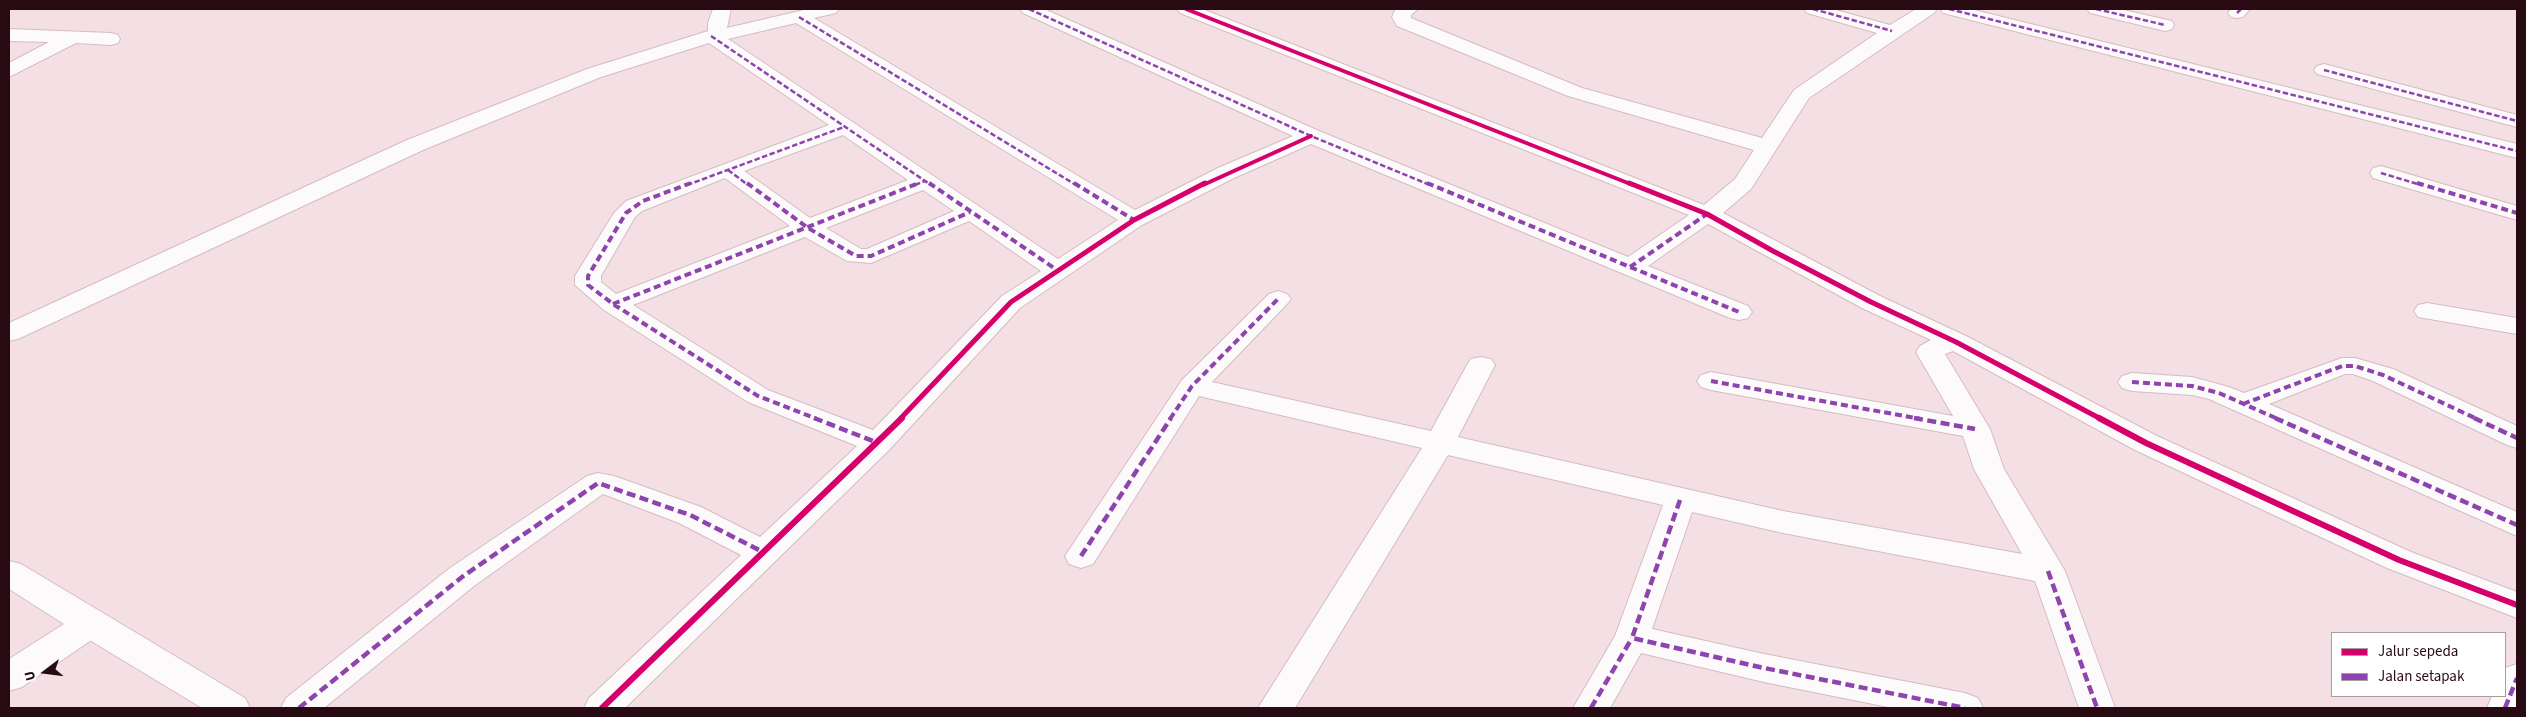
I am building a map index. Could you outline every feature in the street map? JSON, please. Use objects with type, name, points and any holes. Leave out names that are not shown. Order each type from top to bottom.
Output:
[{"type":"street","points":[[714,36],[722,9]]},
{"type":"street","points":[[9,333],[314,190],[424,141],[594,73],[714,36],[830,9]]},
{"type":"street","points":[[1029,9],[1311,136],[1739,312]]},
{"type":"street","points":[[1186,9],[1707,214],[1871,302],[1956,342],[2146,443],[2399,560],[2517,605]]},
{"type":"street","points":[[1409,9],[1403,12],[1401,17],[1404,22],[1575,92],[1768,147]]},
{"type":"street","points":[[1813,9],[1892,31]]},
{"type":"street","points":[[1630,268],[1707,214],[1743,184],[1801,94],[1892,31],[1928,9]]},
{"type":"street","points":[[1948,9],[2517,151]]},
{"type":"street","points":[[2096,9],[2164,25]]},
{"type":"street","points":[[798,17],[1134,220]]},
{"type":"street","points":[[9,34],[110,39]]},
{"type":"street","points":[[714,36],[1057,270]]},
{"type":"street","points":[[9,71],[73,37]]},
{"type":"street","points":[[2324,70],[2517,121]]},
{"type":"street","points":[[844,126],[643,200],[626,213],[588,276],[588,285],[612,304],[758,396],[878,443]]},
{"type":"street","points":[[602,708],[878,443],[989,323],[1011,302],[1134,220],[1226,173],[1311,136]]},
{"type":"street","points":[[728,170],[808,228],[856,256],[864,257],[970,212]]},
{"type":"street","points":[[2380,173],[2517,213]]},
{"type":"street","points":[[612,304],[925,181]]},
{"type":"street","points":[[1081,556],[1192,386],[1278,299]]},
{"type":"street","points":[[2427,311],[2517,326]]},
{"type":"street","points":[[1956,342],[1936,347],[1930,352],[1975,429],[1989,469],[2048,571],[2097,708]]},
{"type":"street","points":[[1276,708],[1440,443],[1481,365]]},
{"type":"street","points":[[2243,404],[2342,366],[2355,366],[2383,375],[2517,438]]},
{"type":"street","points":[[1711,381],[1975,429]]},
{"type":"street","points":[[2132,382],[2199,388],[2243,404],[2517,525]]},
{"type":"street","points":[[1192,386],[1680,500],[1783,522],[2048,571]]},
{"type":"street","points":[[299,708],[462,577],[598,483],[603,483],[690,515],[763,552]]},
{"type":"street","points":[[1591,708],[1632,638],[1680,500]]},
{"type":"street","points":[[9,573],[90,624],[232,708]]},
{"type":"street","points":[[9,677],[90,624]]},
{"type":"street","points":[[1632,638],[1764,668],[1965,708]]},
{"type":"street","points":[[2505,708],[2517,678]]},
{"type":"marked path","points":[[1029,9],[1311,136],[1739,312]]},
{"type":"marked path","points":[[1813,9],[1892,31]]},
{"type":"marked path","points":[[1949,9],[2517,151]]},
{"type":"marked path","points":[[2096,9],[2165,25]]},
{"type":"marked path","points":[[2237,13],[2241,9]]},
{"type":"marked path","points":[[799,17],[1134,220]]},
{"type":"marked path","points":[[711,36],[1057,270]]},
{"type":"marked path","points":[[2324,70],[2517,121]]},
{"type":"marked path","points":[[844,127],[643,201],[634,206],[626,213],[588,276],[588,285],[613,304],[758,396],[878,443]]},
{"type":"marked path","points":[[728,170],[808,228],[856,256],[871,256],[970,212]]},
{"type":"marked path","points":[[2381,173],[2517,213]]},
{"type":"marked path","points":[[613,304],[925,181]]},
{"type":"marked path","points":[[1630,267],[1707,214]]},
{"type":"marked path","points":[[1081,556],[1192,386],[1278,299]]},
{"type":"marked path","points":[[2243,404],[2342,366],[2355,366],[2383,375],[2517,438]]},
{"type":"marked path","points":[[1711,381],[1975,429]]},
{"type":"marked path","points":[[2132,382],[2192,386],[2219,393],[2517,525]]},
{"type":"marked path","points":[[299,708],[462,577],[598,483],[603,483],[690,515],[763,552]]},
{"type":"marked path","points":[[1680,500],[1632,638],[1764,668],[1965,708]]},
{"type":"marked path","points":[[2048,571],[2097,708]]},
{"type":"marked path","points":[[1591,708],[1632,638]]},
{"type":"marked path","points":[[2505,708],[2517,678]]},
{"type":"cycle path","points":[[1186,9],[1707,214],[1773,251],[1871,302],[1956,342],[2146,443],[2399,560],[2517,605]]},
{"type":"cycle path","points":[[602,708],[878,443],[1011,302],[1134,220],[1226,173],[1311,136]]}]
